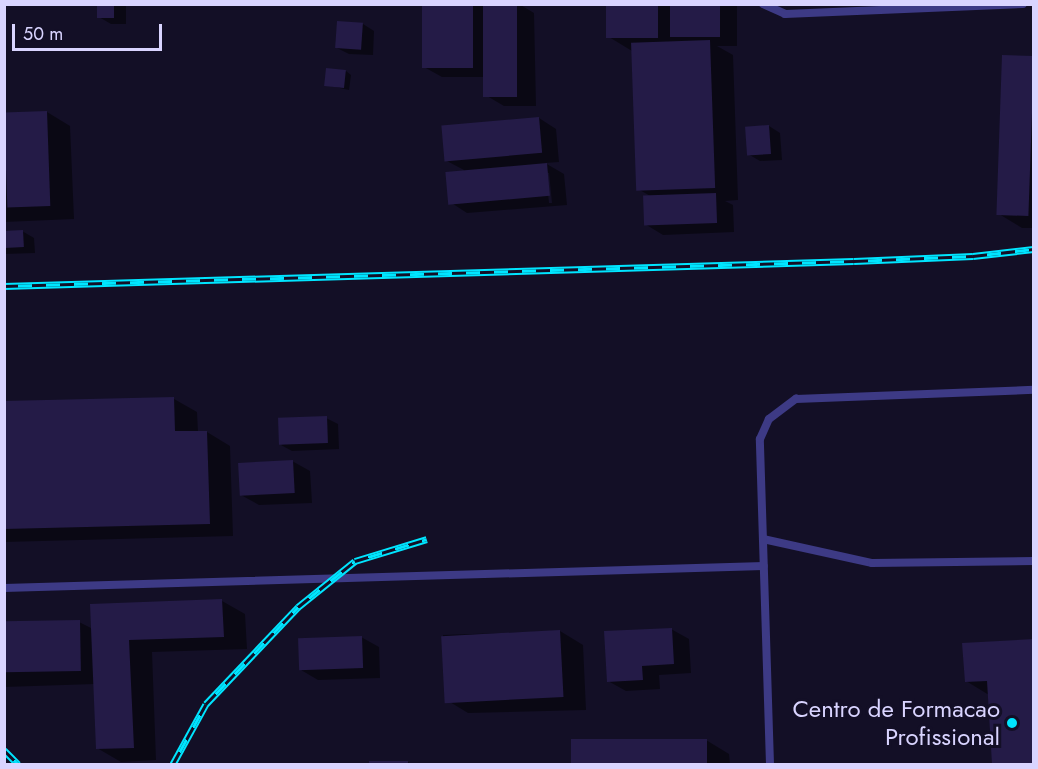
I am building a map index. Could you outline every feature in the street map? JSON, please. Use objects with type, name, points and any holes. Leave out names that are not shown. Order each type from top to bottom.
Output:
[{"type":"lane","points":[[763,4],[785,14],[1023,4]]},
{"type":"lane","points":[[770,765],[760,439],[769,419],[796,399],[1034,390]]},
{"type":"lane","points":[[763,539],[872,563],[1034,561]]},
{"type":"lane","points":[[4,588],[764,566]]},
{"type":"building","points":[[97,4],[114,4],[114,18],[97,18]]},
{"type":"building","points":[[422,4],[473,4],[473,68],[422,68]]},
{"type":"building","points":[[483,4],[517,4],[517,97],[483,97]]},
{"type":"building","points":[[606,4],[658,4],[658,38],[606,38]]},
{"type":"building","points":[[670,4],[720,4],[720,37],[670,37]]},
{"type":"building","points":[[337,21],[363,23],[361,50],[335,48]]},
{"type":"building","points":[[710,40],[715,188],[636,191],[631,43]]},
{"type":"building","points":[[1002,55],[1034,56],[1028,216],[996,215]]},
{"type":"building","points":[[326,68],[346,70],[344,88],[324,86]]},
{"type":"building","points":[[47,111],[50,206],[7,207],[4,113]]},
{"type":"building","points":[[539,117],[542,153],[445,161],[441,126]]},
{"type":"building","points":[[769,125],[771,154],[747,156],[745,127]]},
{"type":"building","points":[[547,163],[550,196],[448,205],[445,172]]},
{"type":"building","points":[[716,193],[717,223],[644,226],[643,196]]},
{"type":"building","points":[[23,230],[24,247],[5,248],[4,231]]},
{"type":"building","points":[[174,397],[175,431],[207,431],[210,524],[4,529],[4,401]]},
{"type":"building","points":[[327,416],[328,443],[279,445],[278,418]]},
{"type":"building","points":[[293,460],[295,493],[240,496],[238,463]]},
{"type":"building","points":[[222,599],[224,637],[129,640],[134,748],[96,749],[90,604]]},
{"type":"building","points":[[80,620],[81,671],[5,672],[4,621]]},
{"type":"building","points":[[672,628],[674,664],[642,666],[643,680],[607,682],[604,631]]},
{"type":"building","points":[[560,630],[564,697],[445,703],[441,636]]},
{"type":"building","points":[[362,636],[363,668],[299,670],[298,638]]},
{"type":"building","name":"Centro de Formacao Profissional","points":[[1034,639],[1034,764],[992,764],[987,681],[965,682],[962,643]]},
{"type":"building","points":[[571,739],[707,739],[707,764],[571,764]]},
{"type":"building","points":[[369,761],[408,761],[408,764],[369,764]]},
{"type":"railway","points":[[4,286],[854,261],[973,256],[1034,249]]},
{"type":"railway","points":[[173,764],[206,704],[298,607],[355,561],[427,539]]},
{"type":"railway","points":[[4,750],[18,764]]},
{"type":"place","name":"Centro de Formacao Profissional","points":[[1012,723]]}]
